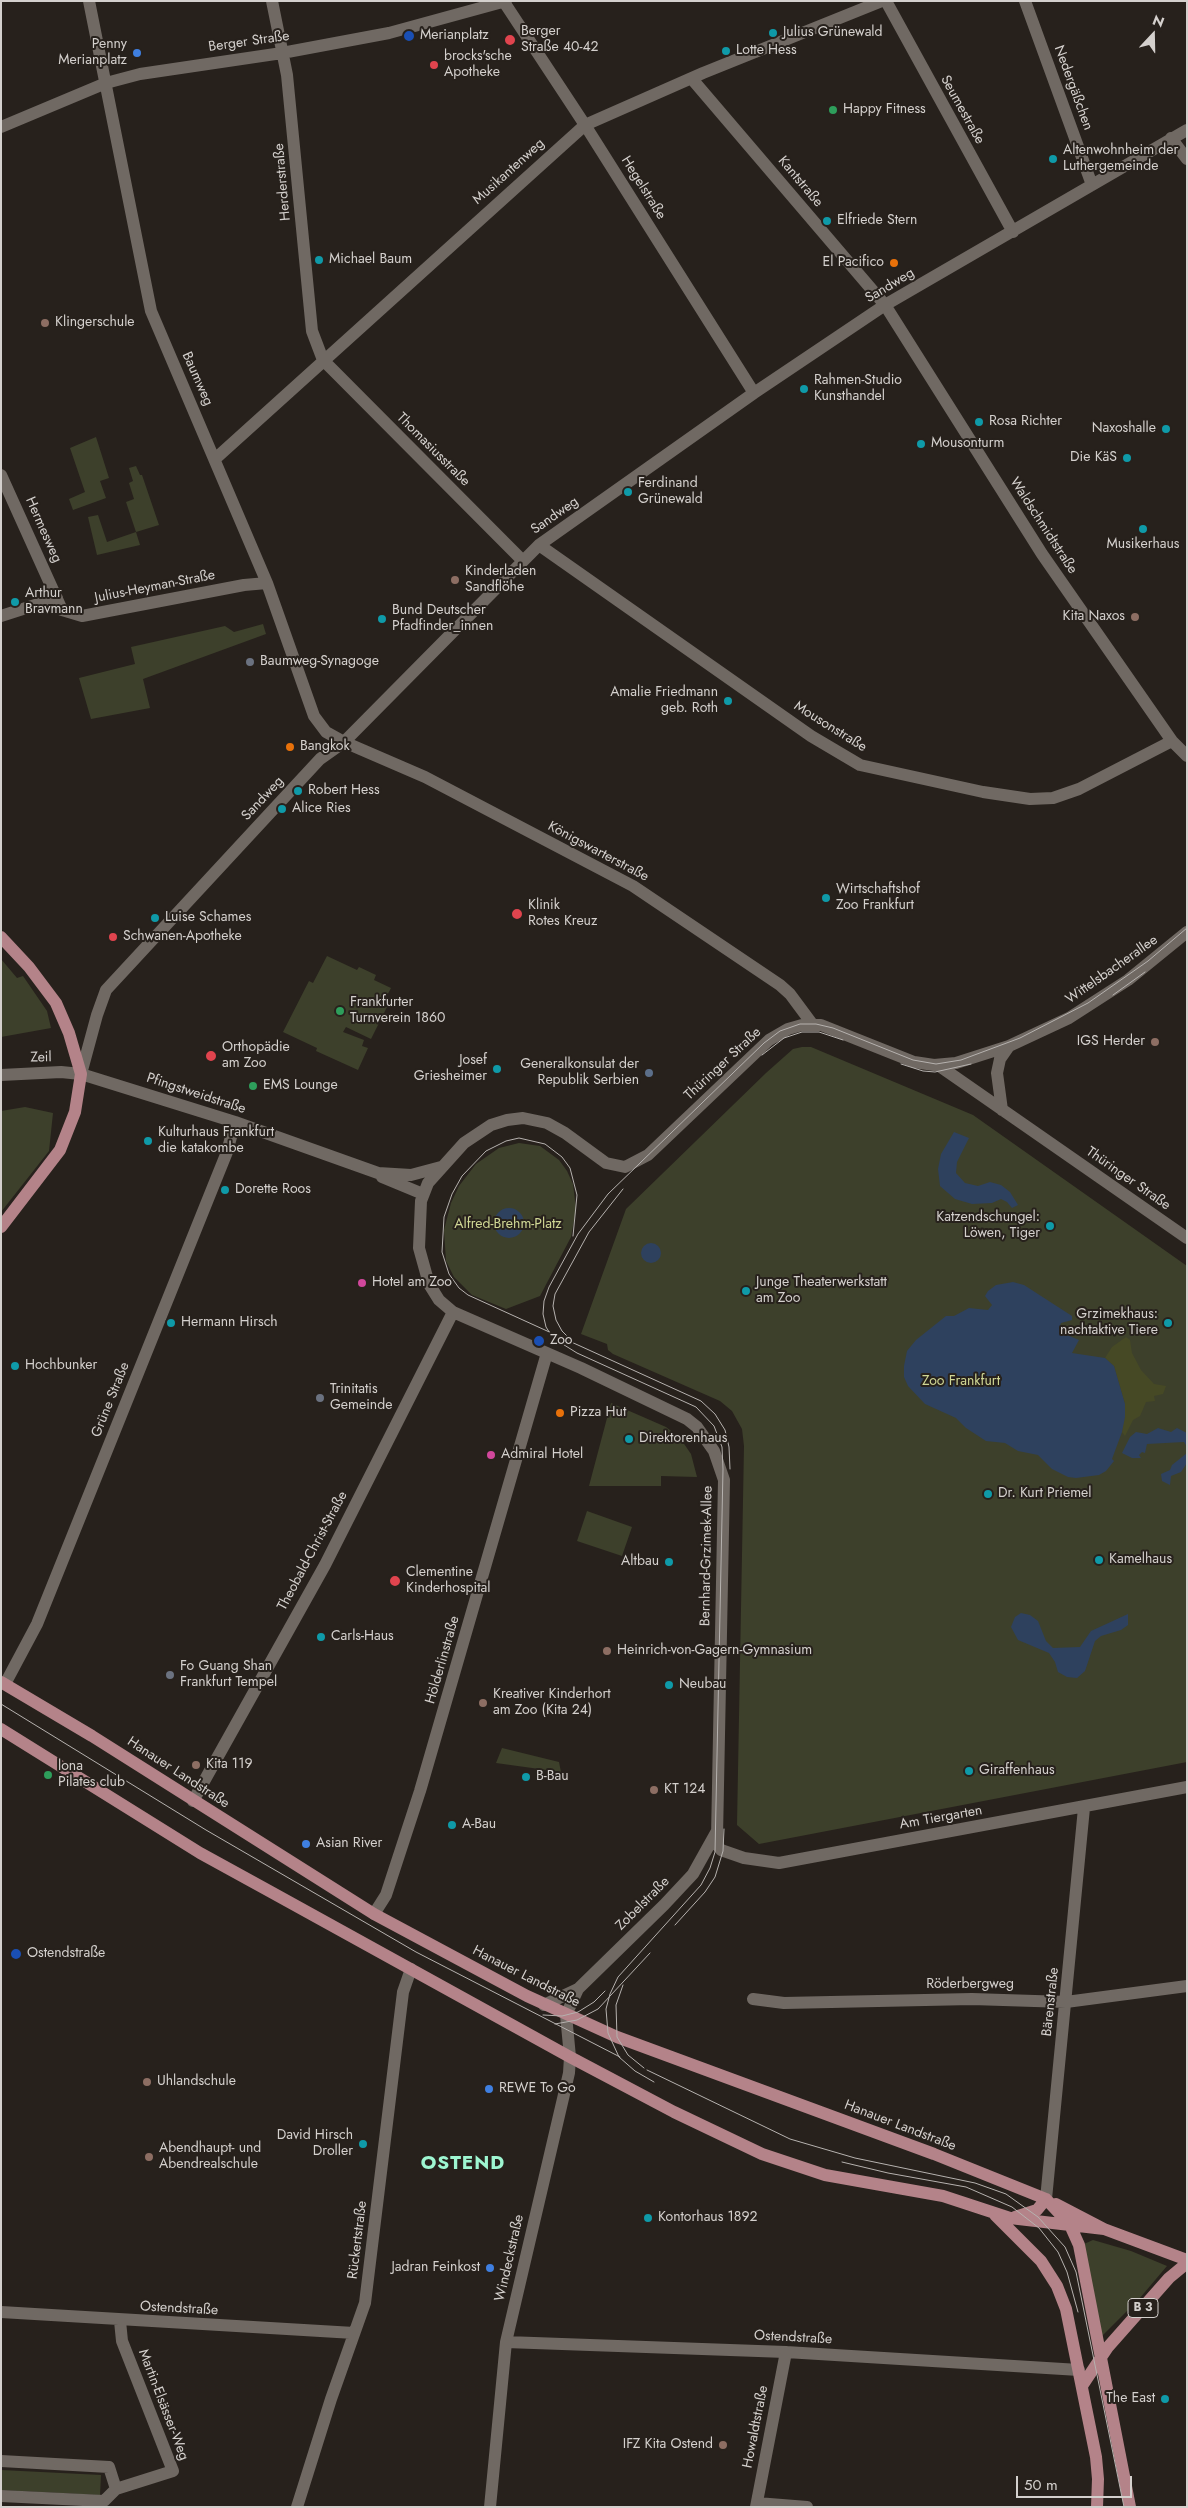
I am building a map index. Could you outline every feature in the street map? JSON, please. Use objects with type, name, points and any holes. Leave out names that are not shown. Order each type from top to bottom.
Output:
[{"type":"main road","points":[[1,937],[34,973],[56,1003],[69,1033],[81,1074],[75,1112],[64,1142],[1,1228]]},
{"type":"main road","name":"Hanauer Landstraße","points":[[3,1683],[374,1914],[566,2017],[925,2151],[1046,2199],[1070,2226],[1081,2253],[1130,2507]]},
{"type":"main road","points":[[1,1730],[200,1853],[570,2057],[716,2133],[786,2163],[825,2175],[944,2196],[1010,2218],[1070,2226],[1104,2228]]},
{"type":"main road","points":[[1010,2218],[1037,2210],[1046,2199],[1104,2228],[1187,2262]]},
{"type":"main road","points":[[994,2214],[1035,2254],[1051,2275],[1064,2304],[1097,2463],[1096,2507]]},
{"type":"main road","name":"B 3","points":[[1082,2386],[1101,2356],[1169,2278],[1187,2262]]},
{"type":"street","name":"Baumweg","points":[[89,1],[151,311],[216,459],[267,583],[314,716],[326,732],[344,742]]},
{"type":"street","name":"Herderstraße","points":[[272,1],[287,75],[312,331],[323,360]]},
{"type":"street","name":"Musikantenweg","points":[[216,459],[323,360],[585,125],[882,1]]},
{"type":"street","name":"Seumestraße","points":[[886,1],[1013,232]]},
{"type":"street","name":"Nedergäßchen","points":[[1025,1],[1092,185]]},
{"type":"street","name":"Berger Straße","points":[[1,127],[106,83],[178,68],[282,53],[389,32],[504,2]]},
{"type":"street","name":"Hegelstraße","points":[[504,2],[585,125],[754,393]]},
{"type":"street","name":"Kantstraße","points":[[692,79],[885,305]]},
{"type":"street","name":"Sandweg","points":[[81,1074],[106,990],[320,759],[344,742],[522,560],[539,545],[754,393],[885,305],[1187,130]]},
{"type":"street","points":[[1171,138],[1187,159]]},
{"type":"street","name":"Waldschmidtstraße","points":[[885,305],[1042,554],[1172,741],[1187,756]]},
{"type":"street","name":"Thomasiusstraße","points":[[323,360],[522,560]]},
{"type":"street","name":"Hermesweg","points":[[1,475],[57,598]]},
{"type":"street","name":"Mousonstraße","points":[[539,545],[811,736],[860,765],[983,792],[1030,799],[1053,798],[1079,790],[1172,741]]},
{"type":"street","name":"Julius-Heyman-Straße","points":[[57,598],[62,610],[82,616],[244,585],[267,583]]},
{"type":"street","points":[[1,616],[57,598]]},
{"type":"street","name":"Königswarterstraße","points":[[344,742],[425,777],[633,886],[780,985],[790,994],[813,1025]]},
{"type":"street","name":"Wittelsbacherallee","points":[[938,1065],[968,1060],[1009,1046],[1048,1029],[1106,996],[1187,932]]},
{"type":"street","name":"Thüringer Straße","points":[[444,1165],[464,1143],[483,1129],[498,1122],[522,1118],[539,1121],[555,1127],[612,1166],[626,1167],[644,1158],[769,1040],[788,1029],[813,1025],[838,1030],[914,1062],[938,1065],[1187,1238]]},
{"type":"street","points":[[1002,1110],[996,1077],[1000,1059],[1009,1046]]},
{"type":"street","name":"Zeil","points":[[1,1075],[62,1072],[81,1074]]},
{"type":"street","name":"Pfingstweidstraße","points":[[81,1074],[235,1122],[378,1173],[397,1175],[422,1173],[444,1165]]},
{"type":"street","name":"Grüne Straße","points":[[3,1683],[38,1624],[227,1152],[235,1122]]},
{"type":"street","points":[[444,1165],[431,1179],[423,1194],[420,1213],[421,1259],[432,1289],[442,1303],[453,1312],[547,1353]]},
{"type":"street","name":"Pfingstweidstraße","points":[[356,1166],[423,1194]]},
{"type":"street","name":"Theobald-Christ-Straße","points":[[192,1801],[325,1565],[453,1312]]},
{"type":"street","name":"Bernhard-Grzimek-Allee","points":[[547,1353],[691,1422],[702,1432],[714,1451],[724,1480],[717,1831]]},
{"type":"street","name":"Hölderlinstraße","points":[[374,1914],[386,1895],[420,1791],[547,1353]]},
{"type":"street","name":"Am Tiergarten","points":[[717,1831],[718,1846],[723,1851],[744,1858],[779,1863],[1084,1808],[1187,1787]]},
{"type":"street","name":"Bärenstraße","points":[[1046,2199],[1084,1808]]},
{"type":"street","name":"Zobelstraße","points":[[544,2005],[578,1989],[688,1881],[702,1860],[717,1831]]},
{"type":"street","name":"Rückertstraße","points":[[297,2507],[365,2303],[403,1992],[411,1969]]},
{"type":"street","name":"Röderbergweg","points":[[753,1999],[784,2002],[972,1998],[1066,2002],[1187,1986]]},
{"type":"street","name":"Zobelstraße","points":[[566,2017],[578,1989]]},
{"type":"street","name":"Windeckstraße","points":[[490,2507],[506,2342],[569,2073],[570,2057],[566,2017]]},
{"type":"street","name":"Ostendstraße","points":[[1,2312],[120,2321],[354,2333]]},
{"type":"street","name":"Martin-Elsässer-Weg","points":[[1,2496],[104,2501],[116,2489],[173,2471],[122,2341],[120,2321]]},
{"type":"street","name":"Ostendstraße","points":[[506,2342],[786,2352],[1079,2370]]},
{"type":"street","name":"Howaldtstraße","points":[[757,2505],[786,2352]]},
{"type":"street","points":[[1,2461],[108,2467],[116,2489]]},
{"type":"street","points":[[757,2505],[806,2507]]},
{"type":"green space","points":[[96,437],[109,478],[100,481],[106,498],[73,510],[69,499],[85,492],[70,448]]},
{"type":"green space","points":[[136,466],[140,475],[142,475],[159,525],[136,532],[126,502],[134,499],[129,483],[133,481],[129,468]]},
{"type":"green space","points":[[98,515],[107,542],[136,532],[140,545],[97,555],[88,517]]},
{"type":"green space","points":[[263,624],[266,634],[143,679],[150,708],[91,719],[79,678],[135,664],[131,647],[225,626],[234,632]]},
{"type":"green space","name":"Frankfurter Turnverein 1860","points":[[327,956],[357,970],[359,967],[376,975],[374,980],[391,988],[382,1005],[386,1007],[388,1005],[371,1039],[346,1027],[343,1032],[364,1040],[362,1046],[368,1048],[358,1070],[316,1051],[317,1048],[283,1032],[309,981],[313,983]]},
{"type":"green space","points":[[1,959],[17,978],[23,976],[47,1011],[51,1028],[1,1037]]},
{"type":"green space","name":"Zoo Frankfurt","points":[[811,1047],[973,1115],[1187,1266],[1187,1762],[759,1844],[737,1825],[744,1446],[742,1429],[732,1411],[720,1401],[613,1354],[608,1350],[607,1344],[581,1334],[626,1209],[766,1073],[793,1049]]},
{"type":"green space","points":[[25,1107],[53,1113],[49,1151],[1,1212],[1,1111]]},
{"type":"green space","name":"Alfred-Brehm-Platz","points":[[519,1143],[540,1146],[559,1160],[573,1184],[576,1209],[571,1237],[540,1296],[506,1309],[472,1295],[454,1277],[446,1261],[444,1230],[451,1203],[459,1186],[476,1164],[499,1148]]},
{"type":"green space","points":[[1126,1337],[1130,1340],[1132,1353],[1141,1370],[1154,1384],[1166,1386],[1163,1394],[1154,1396],[1155,1401],[1146,1402],[1140,1416],[1133,1420],[1125,1436],[1122,1432],[1125,1404],[1114,1366],[1105,1358],[1112,1347]]},
{"type":"green space","points":[[611,1403],[666,1427],[680,1438],[691,1454],[697,1477],[661,1476],[661,1486],[589,1486]]},
{"type":"green space","points":[[587,1511],[632,1527],[622,1556],[577,1541]]},
{"type":"green space","points":[[502,1748],[559,1762],[561,1772],[496,1763]]},
{"type":"green space","points":[[1093,2240],[1131,2251],[1167,2266],[1139,2299],[1101,2337],[1084,2244]]},
{"type":"green space","points":[[1,2470],[101,2475],[100,2495],[1,2490]]},
{"type":"water","points":[[954,1132],[969,1138],[957,1162],[956,1173],[965,1183],[978,1186],[990,1182],[1001,1185],[1010,1192],[1018,1205],[1012,1208],[1001,1199],[992,1203],[972,1204],[955,1199],[940,1186],[938,1169],[941,1154]]},
{"type":"water","points":[[509,1208],[520,1212],[524,1223],[520,1234],[509,1238],[498,1234],[494,1223],[498,1212]]},
{"type":"water","points":[[651,1243],[658,1246],[661,1253],[658,1260],[651,1263],[644,1260],[641,1253],[644,1246]]},
{"type":"water","points":[[1013,1282],[1024,1285],[1072,1316],[1072,1320],[1061,1323],[1059,1328],[1062,1333],[1079,1340],[1072,1353],[1105,1358],[1114,1366],[1125,1404],[1125,1417],[1122,1432],[1112,1459],[1114,1461],[1106,1471],[1099,1475],[1076,1478],[1068,1477],[1052,1469],[1038,1455],[1018,1451],[1005,1443],[986,1441],[966,1428],[956,1418],[925,1404],[908,1386],[904,1377],[904,1366],[907,1351],[916,1340],[946,1316],[954,1316],[969,1308],[988,1310],[992,1305],[985,1296],[988,1291],[996,1285]]},
{"type":"water","points":[[1158,1428],[1171,1432],[1177,1428],[1187,1433],[1187,1447],[1184,1442],[1147,1444],[1145,1453],[1142,1452],[1139,1455],[1141,1458],[1132,1458],[1122,1453],[1130,1437],[1136,1432],[1147,1434]]},
{"type":"water","points":[[1187,1453],[1187,1463],[1181,1472],[1171,1476],[1170,1485],[1162,1481],[1161,1474],[1170,1470],[1172,1465]]},
{"type":"water","points":[[1021,1613],[1030,1615],[1038,1621],[1046,1641],[1053,1648],[1080,1647],[1091,1631],[1128,1614],[1128,1625],[1121,1630],[1101,1636],[1095,1641],[1085,1671],[1077,1678],[1067,1677],[1058,1672],[1055,1662],[1049,1653],[1018,1640],[1011,1627],[1015,1617]]},
{"type":"tram line","points":[[654,2082],[635,2071],[619,2057],[608,2033],[606,2009],[610,1994],[618,1977],[701,1885],[710,1868],[715,1852],[722,1447],[714,1426],[696,1407],[577,1353],[553,1338],[546,1327],[543,1314],[544,1301],[549,1287],[578,1234],[608,1194],[764,1043],[780,1031],[800,1024],[816,1024],[833,1028],[913,1060],[936,1064],[961,1060],[1020,1038],[1088,1003],[1148,961],[1187,928]]},
{"type":"tram line","points":[[1113,995],[1145,972]]},
{"type":"tram line","points":[[762,1055],[784,1038],[802,1032],[819,1032],[843,1040]]},
{"type":"tram line","points":[[901,1064],[923,1071],[935,1072],[971,1064]]},
{"type":"tram line","points":[[573,1236],[577,1195],[570,1168],[562,1157],[545,1144],[519,1138],[506,1141],[486,1151],[462,1176],[452,1194],[444,1217],[442,1252],[449,1274],[459,1288],[468,1295],[701,1401],[715,1414],[725,1430],[729,1447],[730,1469]]},
{"type":"tram line","points":[[569,1338],[562,1331],[556,1320],[553,1306],[555,1294],[589,1232],[623,1189]]},
{"type":"tram line","points":[[1,1704],[206,1830],[416,1952],[620,2057]]},
{"type":"tram line","points":[[675,1925],[705,1892],[715,1877],[723,1851],[724,1829]]},
{"type":"tram line","points":[[555,2024],[577,2020],[598,2009],[650,1953]]},
{"type":"tram line","points":[[623,1985],[616,2005],[617,2037],[628,2055],[644,2068]]},
{"type":"tram line","points":[[543,2015],[562,2016],[578,2012],[594,2002],[605,1991]]},
{"type":"tram line","points":[[647,2070],[790,2139],[855,2158],[975,2183],[1006,2194],[1038,2217],[1065,2247],[1076,2272],[1124,2507]]},
{"type":"tram line","points":[[842,2162],[888,2173],[966,2187],[1012,2207],[1039,2228],[1058,2252],[1067,2272],[1078,2312]]},
{"type":"place","name":"Julius Grünewald","points":[[773,33]]},
{"type":"place","name":"Merianplatz","points":[[409,36]]},
{"type":"place","name":"Berger Straße 40-42","points":[[510,40]]},
{"type":"place","name":"Lotte Hess","points":[[726,51]]},
{"type":"place","name":"Penny Merianplatz","points":[[137,53]]},
{"type":"place","name":"brocks'sche Apotheke","points":[[434,65]]},
{"type":"place","name":"Happy Fitness","points":[[833,110]]},
{"type":"place","name":"Altenwohnheim der Luthergemeinde","points":[[1053,159]]},
{"type":"place","name":"Elfriede Stern","points":[[827,221]]},
{"type":"place","name":"Michael Baum","points":[[319,260]]},
{"type":"place","name":"El Pacifico","points":[[894,263]]},
{"type":"place","name":"Klingerschule","points":[[45,323]]},
{"type":"place","name":"Rahmen-Studio Kunsthandel","points":[[804,389]]},
{"type":"place","name":"Rosa Richter","points":[[979,422]]},
{"type":"place","name":"Naxoshalle","points":[[1166,429]]},
{"type":"place","name":"Mousonturm","points":[[921,444]]},
{"type":"place","name":"Die KäS","points":[[1127,458]]},
{"type":"place","name":"Ferdinand Grünewald","points":[[628,492]]},
{"type":"place","name":"Musikerhaus","points":[[1143,529]]},
{"type":"place","name":"Kinderladen Sandflöhe","points":[[455,580]]},
{"type":"place","name":"Arthur Bravmann","points":[[15,602]]},
{"type":"place","name":"Kita Naxos","points":[[1135,617]]},
{"type":"place","name":"Bund Deutscher Pfadfinder_innen","points":[[382,619]]},
{"type":"place","name":"Baumweg-Synagoge","points":[[250,662]]},
{"type":"place","name":"Amalie Friedmann geb. Roth","points":[[728,701]]},
{"type":"place","name":"Bangkok","points":[[290,747]]},
{"type":"place","name":"Robert Hess","points":[[298,791]]},
{"type":"place","name":"Alice Ries","points":[[282,809]]},
{"type":"place","name":"Wirtschaftshof Zoo Frankfurt","points":[[826,898]]},
{"type":"place","name":"Klinik Rotes Kreuz","points":[[517,914]]},
{"type":"place","name":"Luise Schames","points":[[155,918]]},
{"type":"place","name":"Schwanen-Apotheke","points":[[113,937]]},
{"type":"place","name":"Frankfurter Turnverein 1860","points":[[340,1011]]},
{"type":"place","name":"IGS Herder","points":[[1155,1042]]},
{"type":"place","name":"Orthopädie am Zoo","points":[[211,1056]]},
{"type":"place","name":"Josef Griesheimer","points":[[497,1069]]},
{"type":"place","name":"Generalkonsulat der Republik Serbien","points":[[649,1073]]},
{"type":"place","name":"EMS Lounge","points":[[253,1086]]},
{"type":"place","name":"Kulturhaus Frankfurt die katakombe","points":[[148,1141]]},
{"type":"place","name":"Dorette Roos","points":[[225,1190]]},
{"type":"place","name":"Katzendschungel: Löwen, Tiger","points":[[1050,1226]]},
{"type":"place","name":"Hotel am Zoo","points":[[362,1283]]},
{"type":"place","name":"Junge Theaterwerkstatt am Zoo","points":[[746,1291]]},
{"type":"place","name":"Hermann Hirsch","points":[[171,1323]]},
{"type":"place","name":"Grzimekhaus: nachtaktive Tiere","points":[[1168,1323]]},
{"type":"place","name":"Zoo","points":[[539,1341]]},
{"type":"place","name":"Hochbunker","points":[[15,1366]]},
{"type":"place","name":"Trinitatis Gemeinde","points":[[320,1398]]},
{"type":"place","name":"Pizza Hut","points":[[560,1413]]},
{"type":"place","name":"Direktorenhaus","points":[[629,1439]]},
{"type":"place","name":"Admiral Hotel","points":[[491,1455]]},
{"type":"place","name":"Dr. Kurt Priemel","points":[[988,1494]]},
{"type":"place","name":"Kamelhaus","points":[[1099,1560]]},
{"type":"place","name":"Altbau","points":[[669,1562]]},
{"type":"place","name":"Clementine Kinderhospital","points":[[395,1581]]},
{"type":"place","name":"Carls-Haus","points":[[321,1637]]},
{"type":"place","name":"Heinrich-von-Gagern-Gymnasium","points":[[607,1651]]},
{"type":"place","name":"Fo Guang Shan Frankfurt Tempel","points":[[170,1675]]},
{"type":"place","name":"Neubau","points":[[669,1685]]},
{"type":"place","name":"Kreativer Kinderhort am Zoo (Kita 24)","points":[[483,1703]]},
{"type":"place","name":"Kita 119","points":[[196,1765]]},
{"type":"place","name":"Giraffenhaus","points":[[969,1771]]},
{"type":"place","name":"lona Pilates club","points":[[48,1775]]},
{"type":"place","name":"B-Bau","points":[[526,1777]]},
{"type":"place","name":"KT 124","points":[[654,1790]]},
{"type":"place","name":"A-Bau","points":[[452,1825]]},
{"type":"place","name":"Asian River","points":[[306,1844]]},
{"type":"place","name":"Ostendstraße","points":[[16,1954]]},
{"type":"place","name":"Uhlandschule","points":[[147,2082]]},
{"type":"place","name":"REWE To Go","points":[[489,2089]]},
{"type":"place","name":"David Hirsch Droller","points":[[363,2144]]},
{"type":"place","name":"Abendhaupt- und Abendrealschule","points":[[149,2157]]},
{"type":"place","name":"Kontorhaus 1892","points":[[648,2218]]},
{"type":"place","name":"Jadran Feinkost","points":[[490,2268]]},
{"type":"place","name":"The East","points":[[1165,2399]]},
{"type":"place","name":"IFZ Kita Ostend","points":[[723,2445]]},
{"type":"district","name":"OSTEND","points":[[463,2164]]}]
